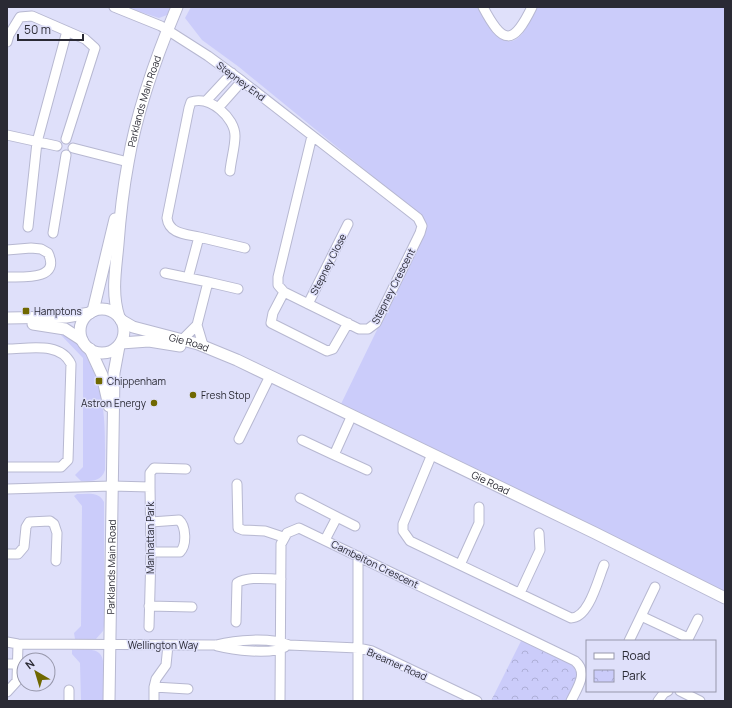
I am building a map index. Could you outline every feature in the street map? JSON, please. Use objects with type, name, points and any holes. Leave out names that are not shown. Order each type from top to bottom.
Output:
[{"type":"street","name":"Stepney End","points":[[114,7],[161,26],[242,81],[312,136]]},
{"type":"street","name":"Parklands Main Road","points":[[120,318],[115,306],[114,282],[122,199],[128,162],[145,94],[177,7]]},
{"type":"street","points":[[483,7],[496,30],[501,34],[508,35],[520,31],[532,7]]},
{"type":"street","points":[[7,42],[9,35],[20,17],[32,16],[85,39],[96,48],[66,139]]},
{"type":"street","points":[[28,227],[37,142],[67,31]]},
{"type":"street","points":[[206,101],[232,74]]},
{"type":"street","points":[[218,108],[242,81]]},
{"type":"street","points":[[230,171],[235,137],[234,130],[218,108],[206,101],[197,100],[191,102],[167,218],[168,226],[172,230],[245,248]]},
{"type":"street","points":[[7,135],[57,146]]},
{"type":"street","points":[[312,136],[277,280],[279,288],[284,292],[273,313],[271,323],[327,351],[333,349],[348,323]]},
{"type":"street","name":"Stepney Crescent","points":[[284,292],[362,330],[368,329],[374,326],[420,233],[422,226],[416,216],[312,136]]},
{"type":"street","points":[[66,139],[60,141],[57,146],[59,153],[69,152],[128,162]]},
{"type":"street","points":[[53,233],[71,142],[66,139]]},
{"type":"street","name":"Parklands Main Road","points":[[92,312],[113,226],[122,199]]},
{"type":"street","name":"Stepney Close","points":[[308,304],[348,224]]},
{"type":"street","points":[[188,278],[199,237]]},
{"type":"street","points":[[7,250],[41,249],[48,253],[50,263],[49,269],[43,275],[7,276]]},
{"type":"street","points":[[165,273],[238,289]]},
{"type":"street","points":[[183,339],[197,325],[208,282]]},
{"type":"street","points":[[7,318],[66,317],[108,310],[120,318],[124,331],[120,345],[112,351],[104,353],[90,349],[72,332],[55,327],[7,323]]},
{"type":"street","points":[[82,340],[80,332],[82,324],[92,312]]},
{"type":"street","name":"Gie Road","points":[[120,318],[133,327],[203,345],[255,369],[435,455],[725,598]]},
{"type":"street","points":[[197,325],[203,345]]},
{"type":"street","name":"Gie Road","points":[[120,345],[149,341],[170,343],[255,369]]},
{"type":"street","name":"Parklands Main Road","points":[[109,701],[114,368],[120,345]]},
{"type":"street","points":[[7,349],[53,348],[71,364],[68,460],[61,467],[7,467],[7,473]]},
{"type":"street","name":"Parklands Main Road","points":[[90,349],[102,375],[113,432]]},
{"type":"street","points":[[240,439],[270,376]]},
{"type":"street","points":[[334,455],[352,415]]},
{"type":"street","points":[[302,440],[367,470]]},
{"type":"street","points":[[435,455],[423,478],[403,524],[403,531],[410,541],[565,615],[576,618],[585,610],[604,565]]},
{"type":"street","points":[[150,487],[150,473],[154,468],[186,469]]},
{"type":"street","points":[[237,484],[238,528],[243,530],[265,531],[283,537],[281,544],[283,646],[280,701]]},
{"type":"street","name":"Manhattan Park","points":[[7,489],[112,486],[150,487],[151,552],[149,627]]},
{"type":"street","points":[[300,498],[355,526]]},
{"type":"street","points":[[460,565],[479,523],[479,508]]},
{"type":"street","points":[[325,540],[337,517]]},
{"type":"street","points":[[151,522],[175,519],[181,522],[184,527],[184,547],[180,552],[151,552]]},
{"type":"street","points":[[7,554],[18,554],[24,547],[26,527],[29,522],[50,521],[54,524],[57,533],[56,561]]},
{"type":"street","name":"Cambelton Crescent","points":[[283,537],[290,530],[299,528],[575,661],[581,668],[582,676],[571,701]]},
{"type":"street","points":[[520,593],[540,550],[539,533]]},
{"type":"street","points":[[358,556],[358,701]]},
{"type":"street","points":[[236,622],[237,583],[241,580],[281,579]]},
{"type":"street","points":[[629,640],[655,587]]},
{"type":"street","points":[[149,606],[192,607]]},
{"type":"street","points":[[641,616],[687,639],[698,619]]},
{"type":"street","name":"Wellington Way","points":[[7,642],[18,644],[216,645],[235,640],[283,646]]},
{"type":"street","points":[[18,644],[18,652]]},
{"type":"street","points":[[154,701],[156,679],[166,665],[168,645]]},
{"type":"street","name":"Breamer Road","points":[[283,646],[358,648],[372,651],[477,701]]},
{"type":"street","points":[[7,692],[16,682]]},
{"type":"street","points":[[154,688],[188,689]]},
{"type":"street","points":[[69,690],[69,701]]},
{"type":"street","points":[[658,701],[666,692]]},
{"type":"street","points":[[682,692],[700,701]]},
{"type":"green space","points":[[125,7],[172,7],[167,15],[159,18]]},
{"type":"green space","points":[[191,7],[479,7],[490,27],[501,39],[508,41],[515,40],[522,34],[536,7],[725,7],[725,594],[341,404],[425,231],[425,222],[419,214],[239,67],[202,40],[185,18]]},
{"type":"green space","points":[[60,334],[68,337],[81,347],[95,375],[99,388],[104,414],[105,470],[101,477],[96,480],[81,481],[75,475],[83,467],[83,358]]},
{"type":"green space","points":[[77,494],[96,495],[102,498],[104,502],[104,626],[103,631],[96,639],[75,639],[74,633],[81,626],[82,506],[74,496]]},
{"type":"green space","points":[[522,639],[572,664],[578,675],[567,701],[491,701]]},
{"type":"green space","points":[[72,650],[91,650],[102,656],[103,701],[81,701],[80,663],[72,654]]},
{"type":"place","name":"Hamptons","points":[[26,311]]},
{"type":"place","name":"Chippenham","points":[[99,381]]},
{"type":"place","name":"Fresh Stop","points":[[193,395]]},
{"type":"place","name":"Astron Energy","points":[[154,403]]}]
